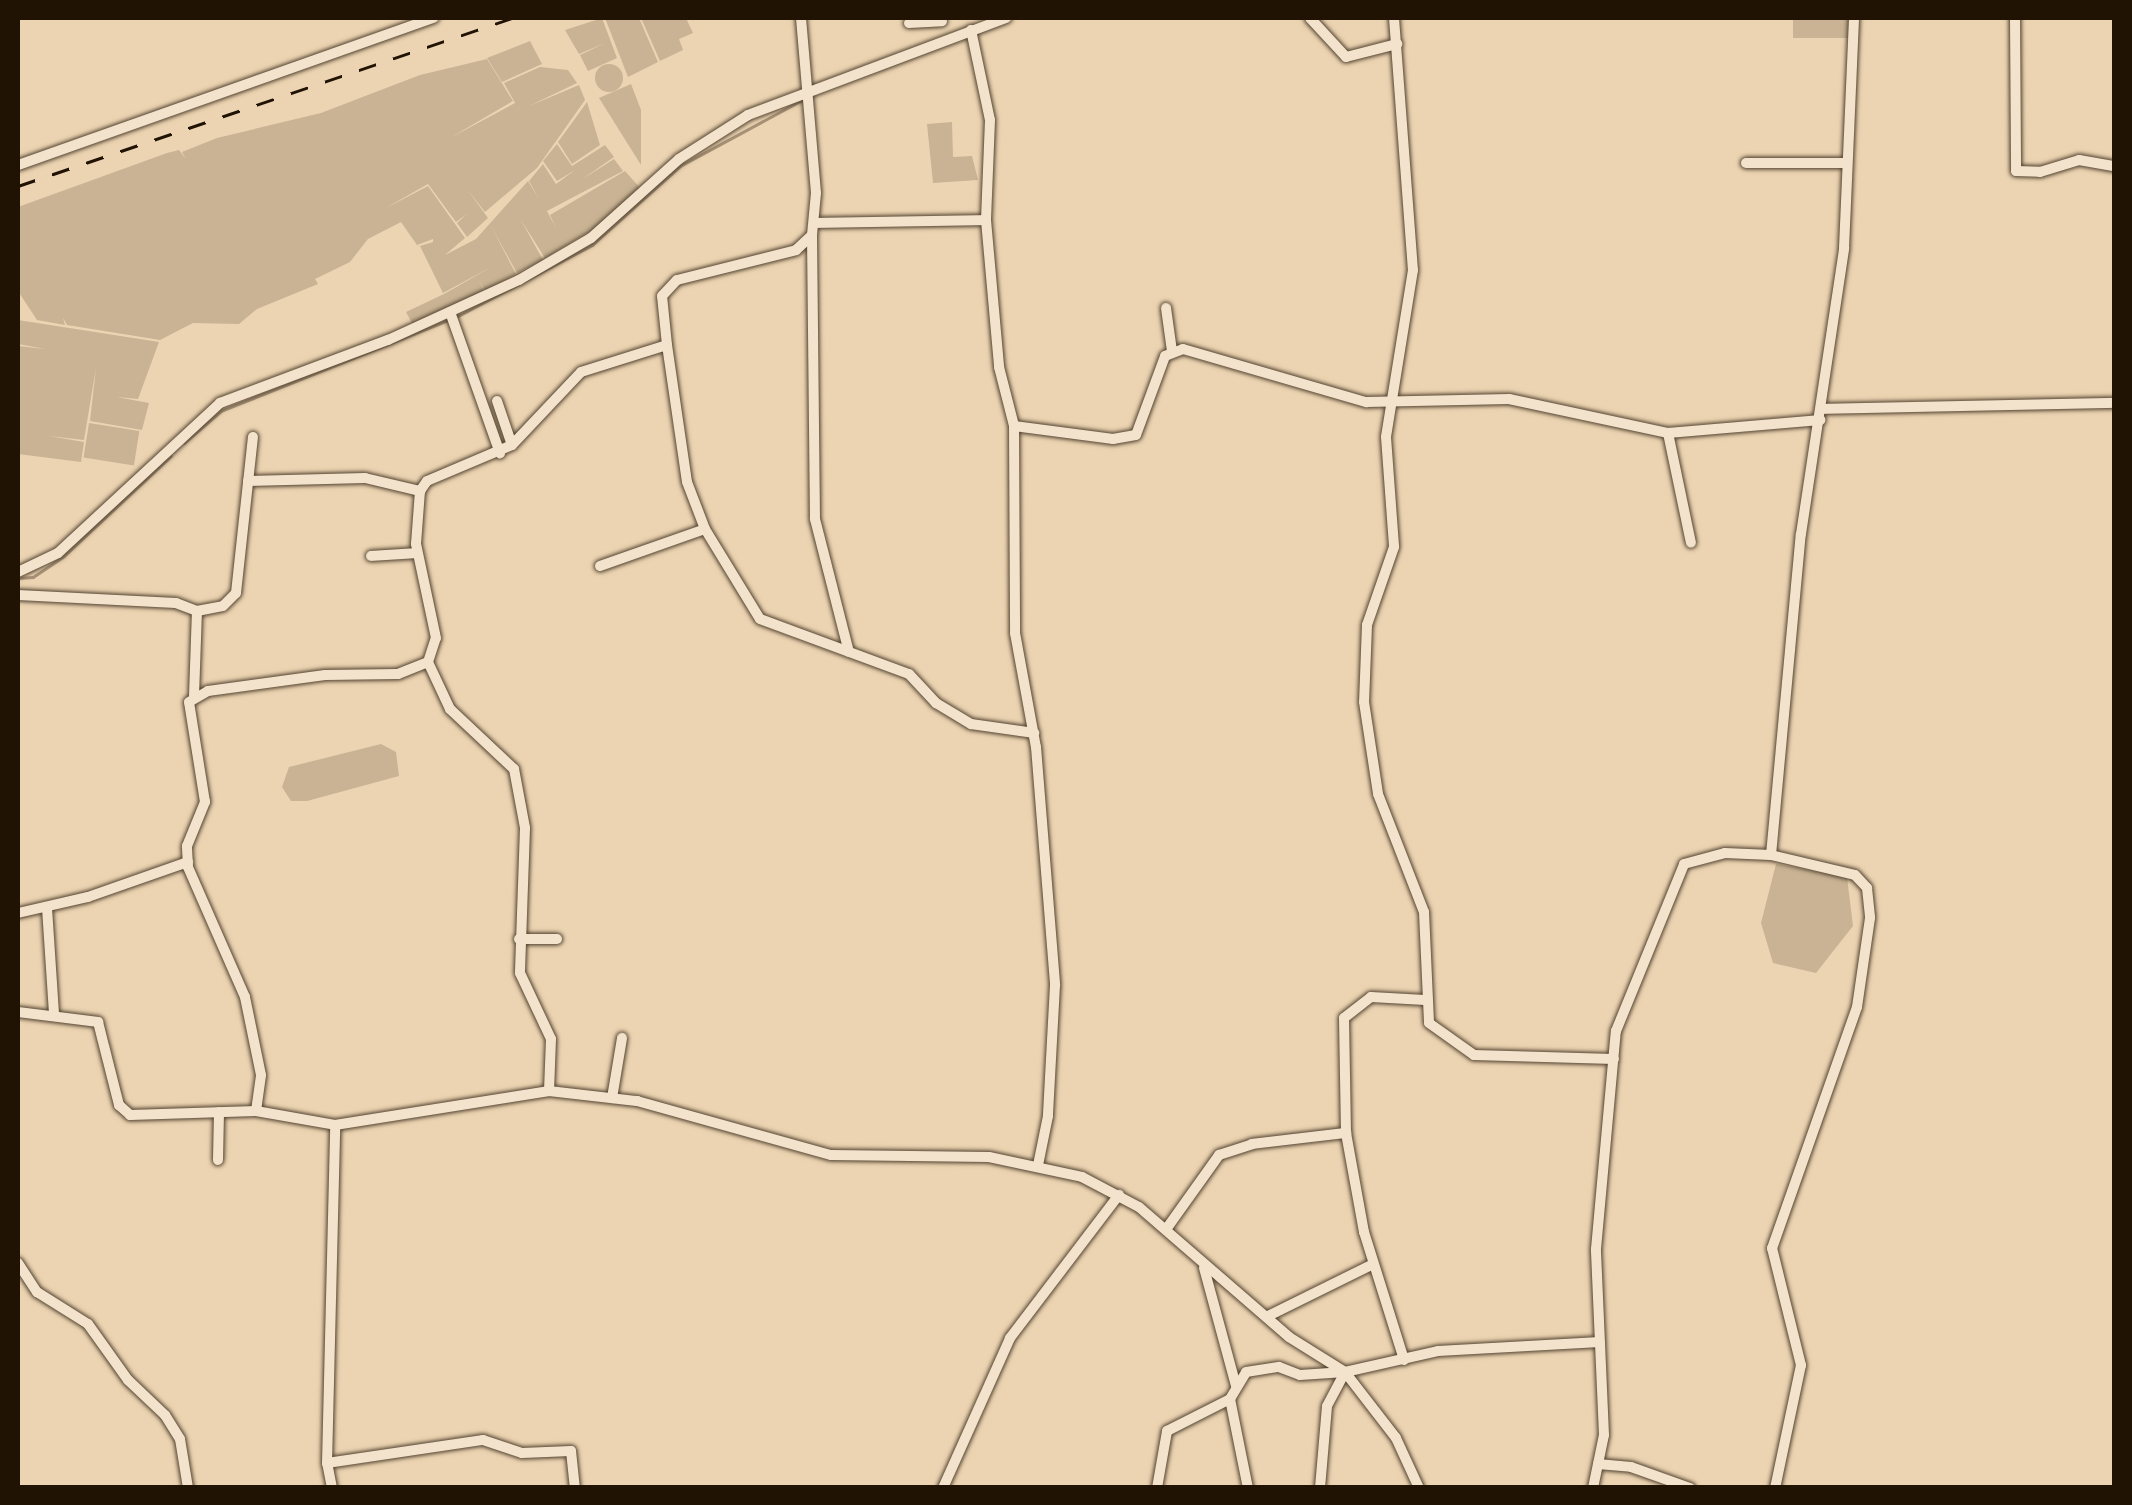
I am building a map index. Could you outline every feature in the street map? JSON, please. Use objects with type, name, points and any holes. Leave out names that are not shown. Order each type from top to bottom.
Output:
[{"type":"street","points":[[19,161],[434,18]]},
{"type":"street","points":[[801,18],[817,223],[812,235],[815,519],[850,652]]},
{"type":"street","points":[[18,572],[58,552],[220,403],[451,316],[591,238],[721,129],[1006,18]]},
{"type":"street","points":[[1310,18],[1346,57],[1397,44]]},
{"type":"street","points":[[1394,18],[1413,270],[1386,468],[1394,548],[1367,625],[1364,702],[1378,794],[1424,912],[1425,1000],[1430,1023],[1474,1055],[1614,1059]]},
{"type":"street","points":[[1772,855],[1801,534],[1844,248],[1854,18]]},
{"type":"street","points":[[2015,18],[2016,171],[2040,172],[2078,160],[2114,166]]},
{"type":"street","points":[[909,23],[942,19],[946,40]]},
{"type":"street","points":[[973,34],[990,120],[986,220],[998,367],[1014,426],[1015,633],[1034,733],[1055,985],[1048,1116],[1038,1166]]},
{"type":"street","points":[[1746,163],[1847,163]]},
{"type":"street","points":[[817,223],[986,220]]},
{"type":"street","points":[[812,235],[796,250],[708,270],[665,288],[667,345],[687,482],[705,528],[760,620],[909,674],[936,703],[971,724],[1034,733]]},
{"type":"street","points":[[1166,308],[1172,351]]},
{"type":"street","points":[[451,316],[500,453]]},
{"type":"street","points":[[549,1091],[552,1039],[520,973],[525,828],[514,769],[450,709],[428,662],[436,638],[417,553],[420,490],[427,482],[512,445],[580,372],[667,345]]},
{"type":"street","points":[[1014,426],[1113,439],[1136,435],[1164,356],[1172,351],[1223,356],[1319,394],[1392,402],[1509,399],[1668,433],[1820,414],[2114,403]]},
{"type":"street","points":[[498,401],[512,445]]},
{"type":"street","points":[[1668,433],[1691,542]]},
{"type":"street","points":[[18,595],[176,603],[197,611],[224,606],[236,594],[253,437]]},
{"type":"street","points":[[248,481],[365,478],[420,490]]},
{"type":"street","points":[[600,566],[705,528]]},
{"type":"street","points":[[371,556],[417,553]]},
{"type":"street","points":[[197,611],[194,696],[187,711],[205,814],[187,846],[188,862],[245,997],[261,1074],[256,1110]]},
{"type":"street","points":[[194,696],[325,675],[398,674],[428,662]]},
{"type":"street","points":[[1593,1488],[1604,1436],[1596,1234],[1616,1030],[1684,864],[1726,852],[1772,855],[1855,874],[1867,888],[1870,918],[1857,1007],[1772,1248],[1800,1364],[1775,1488]]},
{"type":"street","points":[[18,913],[47,908],[188,862]]},
{"type":"street","points":[[47,908],[54,1014]]},
{"type":"street","points":[[519,939],[557,939]]},
{"type":"street","points":[[1404,1360],[1373,1264],[1346,1134],[1344,1018],[1371,997],[1425,1000]]},
{"type":"street","points":[[18,1012],[98,1022],[119,1105],[130,1114],[256,1110],[335,1125],[549,1091],[612,1098],[831,1155],[989,1157],[1038,1166],[1119,1195],[1167,1228],[1204,1268],[1345,1372],[1396,1438],[1419,1488]]},
{"type":"street","points":[[612,1098],[622,1038]]},
{"type":"street","points":[[218,1160],[219,1112]]},
{"type":"street","points":[[332,1488],[327,1463],[335,1125]]},
{"type":"street","points":[[1167,1228],[1218,1155],[1252,1144],[1346,1134]]},
{"type":"street","points":[[943,1488],[1010,1338],[1119,1195]]},
{"type":"street","points":[[18,1263],[38,1292],[88,1324],[128,1380],[165,1415],[180,1439],[188,1488]]},
{"type":"street","points":[[1268,1316],[1373,1264]]},
{"type":"street","points":[[1204,1268],[1236,1386]]},
{"type":"street","points":[[1248,1488],[1230,1399],[1236,1386],[1260,1368],[1300,1375],[1345,1372],[1464,1348],[1600,1342]]},
{"type":"street","points":[[1320,1488],[1327,1406],[1345,1372]]},
{"type":"street","points":[[1157,1488],[1168,1431],[1230,1399]]},
{"type":"street","points":[[327,1463],[483,1440],[522,1452],[570,1451],[575,1488]]},
{"type":"street","points":[[1598,1464],[1630,1466],[1690,1488]]},
{"type":"shaded area","points":[[602,18],[617,58],[588,71],[580,55],[605,43],[579,54],[565,30]]},
{"type":"shaded area","points":[[605,18],[639,18],[658,62],[628,77]]},
{"type":"shaded area","points":[[641,18],[686,18],[693,33],[679,39],[683,50],[660,61]]},
{"type":"shaded area","points":[[1793,18],[1851,18],[1851,38],[1793,38]]},
{"type":"shaded area","points":[[530,41],[542,64],[502,82],[487,58]]},
{"type":"shaded area","points":[[487,59],[513,101],[450,138],[515,103],[504,83],[540,67],[568,70],[577,83],[529,106],[579,85],[585,100],[537,168],[485,212],[467,189],[488,218],[467,237],[457,223],[467,214],[456,222],[428,184],[384,209],[428,186],[465,238],[445,255],[476,239],[528,181],[539,199],[529,181],[543,164],[556,184],[575,170],[557,181],[543,161],[557,144],[572,166],[605,145],[614,157],[581,180],[614,159],[623,171],[547,211],[556,228],[550,215],[625,171],[641,189],[609,220],[545,258],[521,220],[543,260],[517,273],[491,226],[516,274],[485,291],[479,281],[484,291],[413,325],[406,312],[444,294],[493,266],[443,293],[420,246],[433,239],[417,245],[401,222],[368,239],[350,262],[315,279],[318,284],[257,309],[239,324],[193,323],[160,340],[67,325],[63,318],[65,325],[37,320],[18,291],[18,207],[167,153],[179,150],[186,159],[182,152],[217,138],[321,113],[420,75]]},
{"type":"shaded area","points":[[609,64],[619,68],[623,78],[619,88],[609,92],[599,88],[595,78],[599,68]]},
{"type":"shaded area","points":[[631,84],[641,110],[641,165],[599,98]]},
{"type":"shaded area","points":[[587,102],[600,145],[572,164],[558,142]]},
{"type":"shaded area","points":[[952,122],[953,157],[972,156],[978,180],[933,183],[927,124]]},
{"type":"shaded area","points":[[18,320],[159,342],[138,399],[117,397],[149,403],[142,430],[90,421],[96,368],[84,440],[49,436],[84,442],[81,462],[18,454],[18,346],[45,349],[18,344]]},
{"type":"shaded area","points":[[89,423],[139,431],[134,466],[84,458]]},
{"type":"shaded area","points":[[381,744],[396,752],[399,776],[307,801],[291,801],[282,787],[289,767]]},
{"type":"shaded area","points":[[1776,864],[1847,877],[1853,926],[1816,973],[1773,963],[1761,923]]},
{"type":"waterway","points":[[458,316],[592,245],[680,166],[800,101]]},
{"type":"waterway","points":[[184,443],[221,411],[451,319]]},
{"type":"waterway","points":[[18,578],[33,577],[64,556],[171,456]]},
{"type":"railway","points":[[18,186],[512,18]]}]
